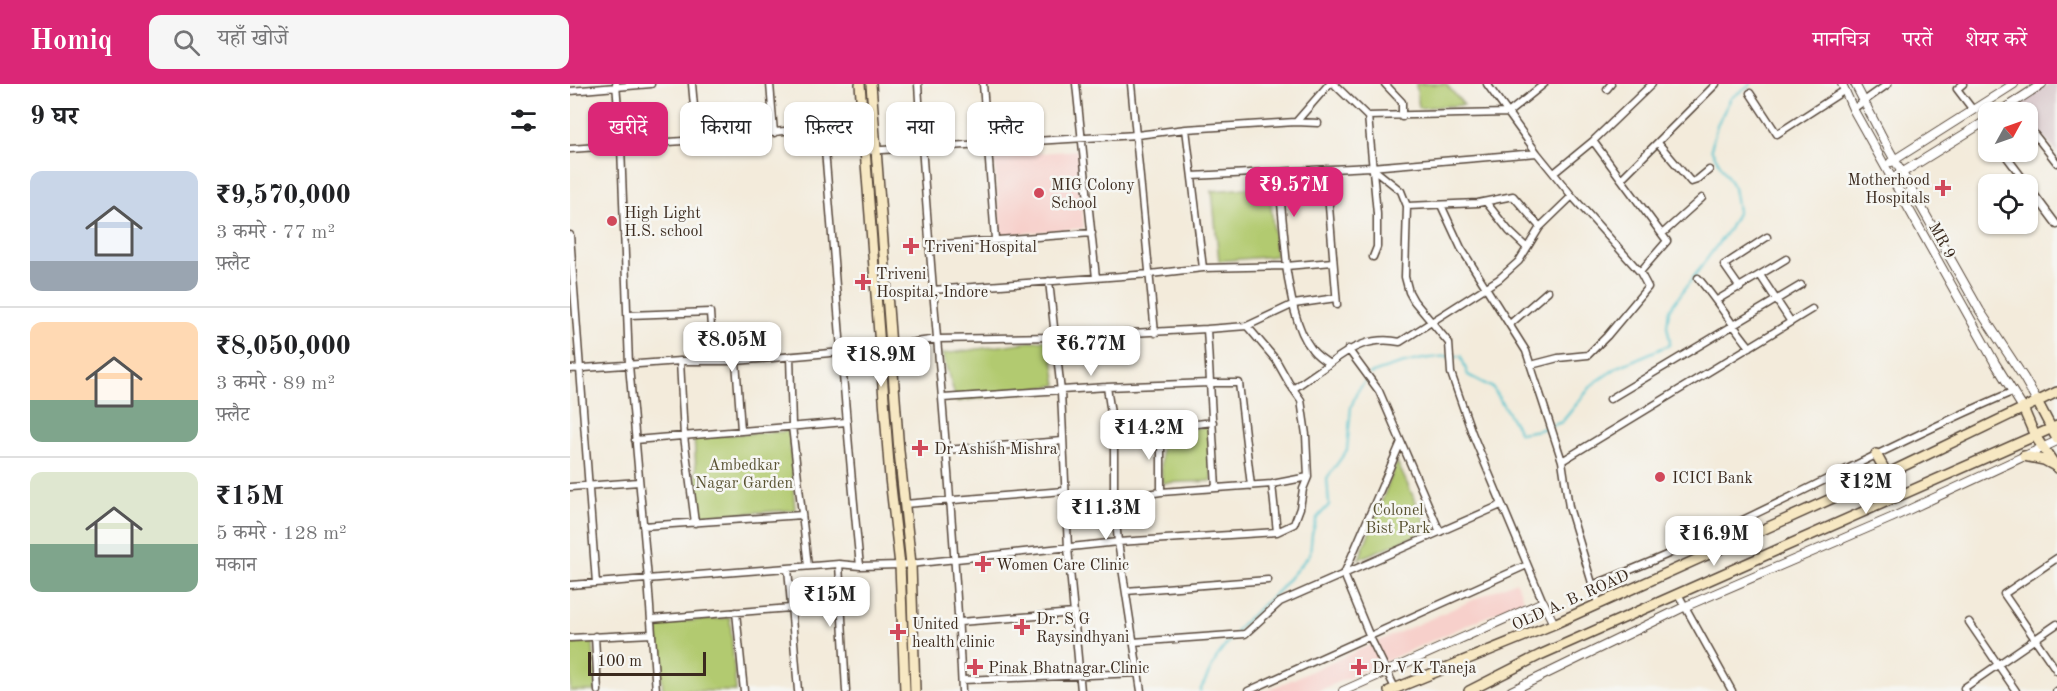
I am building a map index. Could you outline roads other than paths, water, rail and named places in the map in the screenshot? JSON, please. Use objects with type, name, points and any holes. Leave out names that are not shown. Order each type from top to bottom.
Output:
[{"type":"main road","points":[[860,84],[861,102]]},
{"type":"main road","points":[[871,84],[872,102]]},
{"type":"main road","points":[[874,126],[910,564],[915,691]]},
{"type":"main road","points":[[865,156],[890,478],[900,565],[905,691]]},
{"type":"main road","points":[[2054,394],[2037,401],[2054,427],[2057,440]]},
{"type":"main road","name":"OLD A. B. ROAD","points":[[1392,690],[1554,624],[1887,474],[2037,401]]},
{"type":"main road","points":[[2023,408],[2035,436],[2057,468]]},
{"type":"main road","points":[[1469,691],[1485,687],[1540,655],[2054,427]]},
{"type":"main road","points":[[1875,454],[1887,474]]},
{"type":"main road","points":[[2024,456],[2044,460],[2057,468]]},
{"type":"street","points":[[570,91],[651,84]]},
{"type":"street","points":[[692,84],[694,102]]},
{"type":"street","points":[[770,84],[774,133],[784,132]]},
{"type":"street","points":[[918,84],[919,102]]},
{"type":"street","points":[[983,84],[985,102]]},
{"type":"street","points":[[1076,84],[1096,278]]},
{"type":"street","points":[[1131,84],[1155,333]]},
{"type":"street","points":[[1296,122],[1329,84]]},
{"type":"street","points":[[1334,84],[1368,116],[1402,117],[1508,113],[1544,84]]},
{"type":"street","points":[[1385,84],[1402,102],[1402,117]]},
{"type":"street","points":[[1488,84],[1537,153],[1640,272],[1648,287],[1588,355],[1558,358],[1532,365]]},
{"type":"street","points":[[1554,174],[1593,141],[1652,84]]},
{"type":"street","name":"MR 9","points":[[1855,84],[1894,160],[1980,311],[2037,401]]},
{"type":"street","points":[[1853,109],[1888,84]]},
{"type":"street","points":[[1963,84],[1957,89],[1973,110]]},
{"type":"street","points":[[1885,166],[2014,84]]},
{"type":"street","points":[[2015,102],[2042,84]]},
{"type":"street","points":[[1621,179],[1714,85]]},
{"type":"street","points":[[616,86],[617,102]]},
{"type":"street","points":[[1750,93],[1777,134],[1844,87]]},
{"type":"street","name":"MR 9","points":[[1844,87],[1853,109],[1892,179],[2023,408]]},
{"type":"street","points":[[1368,116],[1377,214],[1377,247],[1373,257]]},
{"type":"street","points":[[1044,140],[1296,122],[1318,123]]},
{"type":"street","points":[[1892,179],[1978,126]]},
{"type":"street","points":[[1186,129],[1203,268]]},
{"type":"street","points":[[2038,139],[2057,163]]},
{"type":"street","points":[[1593,141],[1667,241],[1640,272]]},
{"type":"street","points":[[1658,143],[1691,182],[1709,170]]},
{"type":"street","points":[[570,149],[588,148]]},
{"type":"street","points":[[876,151],[886,151]]},
{"type":"street","points":[[1192,176],[1371,166],[1537,153]]},
{"type":"street","points":[[621,156],[629,365],[656,691]]},
{"type":"street","points":[[825,156],[846,422],[860,566]]},
{"type":"street","points":[[923,156],[960,622],[962,691]]},
{"type":"street","points":[[989,156],[995,239]]},
{"type":"street","points":[[2011,162],[2020,174]]},
{"type":"street","points":[[1371,166],[1401,190],[1407,206],[1405,277],[1414,301],[1449,343],[1451,373],[1472,433],[1554,624]]},
{"type":"street","points":[[570,369],[680,361],[736,361],[842,352],[938,339],[1155,333],[1247,326],[1294,304],[1336,302],[1326,169]]},
{"type":"street","points":[[1278,172],[1286,266],[1294,304],[1306,342],[1312,351],[1329,364]]},
{"type":"street","points":[[1407,206],[1486,202],[1513,196],[1540,227]]},
{"type":"street","points":[[1293,389],[1348,349],[1384,339],[1400,342],[1485,288],[1519,261],[1540,227],[1572,196]]},
{"type":"street","points":[[1662,234],[1702,198]]},
{"type":"street","points":[[2038,199],[2057,225]]},
{"type":"street","points":[[1486,202],[1509,231],[1527,248]]},
{"type":"street","points":[[1441,205],[1461,248],[1510,324],[1532,365],[1562,461],[1569,507],[1598,603]]},
{"type":"street","points":[[929,246],[1092,233]]},
{"type":"street","points":[[570,235],[596,583]]},
{"type":"street","points":[[1740,288],[1724,265],[1767,237]]},
{"type":"street","points":[[1717,300],[1786,259]]},
{"type":"street","points":[[932,290],[1203,268],[1286,266],[1333,262]]},
{"type":"street","points":[[1760,275],[1791,322]]},
{"type":"street","points":[[1698,278],[1717,300],[1749,347]]},
{"type":"street","points":[[1049,281],[1061,392],[1064,491],[1081,691]]},
{"type":"street","points":[[1610,399],[1801,285]]},
{"type":"street","points":[[1510,324],[1548,291]]},
{"type":"street","points":[[1562,461],[1812,309]]},
{"type":"street","points":[[629,315],[710,312],[713,361]]},
{"type":"street","points":[[570,585],[839,564],[900,565],[1118,542],[1276,532],[1294,524],[1300,508],[1303,489],[1308,477],[1306,435],[1301,400],[1276,360],[1247,326]]},
{"type":"street","points":[[1208,330],[1216,488]]},
{"type":"street","points":[[1348,349],[1379,391],[1440,531]]},
{"type":"street","points":[[790,356],[792,426],[808,567]]},
{"type":"street","points":[[680,361],[684,436],[695,523]]},
{"type":"street","points":[[736,361],[741,430]]},
{"type":"street","points":[[943,398],[1061,392],[1107,387],[1239,383],[1251,486]]},
{"type":"street","points":[[1107,387],[1114,434],[1114,499],[1118,542],[1141,691]]},
{"type":"street","points":[[2054,394],[2057,387]]},
{"type":"street","points":[[1592,585],[1712,535],[1930,427],[2012,392]]},
{"type":"street","points":[[635,440],[846,422]]},
{"type":"street","points":[[1114,434],[1213,423]]},
{"type":"street","points":[[1161,430],[1161,492]]},
{"type":"street","points":[[1511,691],[1684,607],[1891,518],[2057,440]]},
{"type":"street","points":[[945,450],[1063,441]]},
{"type":"street","points":[[1392,690],[1344,574],[1401,442]]},
{"type":"street","points":[[1114,499],[1161,492],[1272,484],[1308,477]]},
{"type":"street","points":[[570,487],[639,482]]},
{"type":"street","points":[[1272,484],[1276,532]]},
{"type":"street","points":[[904,504],[1064,491]]},
{"type":"street","points":[[1133,642],[1245,634],[1280,602],[1501,505]]},
{"type":"street","points":[[643,526],[802,515]]},
{"type":"street","points":[[2056,562],[2004,594],[2057,671]]},
{"type":"street","points":[[839,564],[846,691]]},
{"type":"street","points":[[1248,691],[1527,565]]},
{"type":"street","points":[[788,568],[798,691]]},
{"type":"street","points":[[1126,591],[1268,580]]},
{"type":"street","points":[[1678,594],[1732,691]]},
{"type":"street","points":[[1343,691],[1543,602]]},
{"type":"street","points":[[651,619],[791,608]]},
{"type":"street","points":[[736,612],[744,691]]},
{"type":"street","points":[[960,622],[1074,613]]},
{"type":"street","points":[[1969,622],[2016,691]]},
{"type":"street","points":[[1966,691],[1964,688],[2057,624]]},
{"type":"street","points":[[570,638],[652,634]]},
{"type":"street","points":[[595,636],[598,691]]},
{"type":"street","points":[[962,680],[1139,673]]},
{"type":"waterway","points":[[1370,374],[1414,360],[1461,356],[1468,375],[1493,388],[1520,433],[1539,430],[1562,422],[1593,384],[1618,367],[1669,345],[1667,326],[1669,310],[1729,229],[1738,211],[1734,188],[1711,149],[1717,125],[1731,98],[1751,84]]},
{"type":"waterway","points":[[1236,632],[1280,589],[1310,554],[1312,534],[1317,518],[1329,505],[1327,478],[1347,450],[1351,407],[1357,392],[1367,379]]},
{"type":"waterway","points":[[1200,691],[1217,657],[1232,637]]},
{"type":"place","name":"Motherhood Hospitals","points":[[1943,188]]},
{"type":"place","name":"MIG Colony School","points":[[1039,193]]},
{"type":"place","name":"High Light H.S. school","points":[[612,221]]},
{"type":"place","name":"Triveni Hospital","points":[[911,246]]},
{"type":"place","name":"Triveni Hospital, Indore","points":[[863,282]]},
{"type":"place","name":"Dr Ashish Mishra","points":[[920,448]]},
{"type":"place","name":"ICICI Bank","points":[[1660,477]]},
{"type":"place","name":"Women Care Clinic","points":[[983,564]]},
{"type":"place","name":"Dr. S G Raysindhyani","points":[[1022,627]]},
{"type":"place","name":"United health clinic","points":[[898,632]]},
{"type":"place","name":"Pinak Bhatnagar Clinic","points":[[975,667]]},
{"type":"place","name":"Dr V K Taneja","points":[[1359,667]]},
{"type":"park label","name":"Ambedkar Nagar Garden","points":[[744,473]]},
{"type":"park label","name":"Colonel Bist Park","points":[[1398,518]]}]
